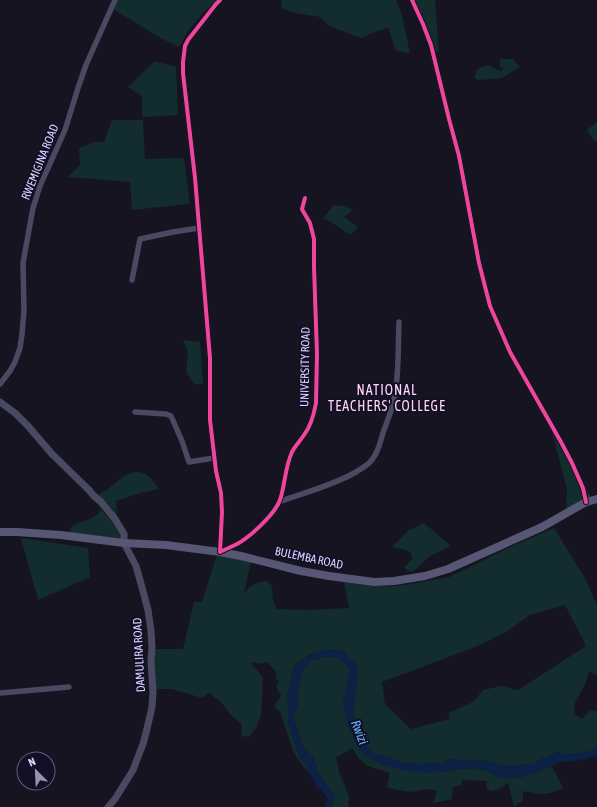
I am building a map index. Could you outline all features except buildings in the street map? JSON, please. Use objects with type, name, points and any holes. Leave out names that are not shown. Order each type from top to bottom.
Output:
[{"type":"main road","name":"BULEMBA ROAD","points":[[0,532],[60,535],[124,543],[166,545],[220,552],[329,576],[374,582],[394,581],[425,576],[448,569],[542,527],[586,502],[597,499]]},
{"type":"street","name":"RWEMIGINA ROAD","points":[[0,384],[10,371],[20,348],[24,310],[23,263],[33,208],[40,186],[65,130],[86,65],[115,0]]},
{"type":"street","points":[[220,0],[188,40],[185,46],[183,62],[195,178],[210,358],[210,420],[214,458],[221,493],[222,512],[220,552]]},
{"type":"street","points":[[412,0],[423,24],[430,45],[460,156],[479,263],[490,306],[510,352],[561,442],[584,488],[586,502]]},
{"type":"street","name":"UNIVERSITY ROAD","points":[[220,552],[238,543],[265,522],[279,502],[291,454],[308,430],[316,403],[317,354],[314,239],[310,223],[302,209],[306,198]]},
{"type":"street","points":[[132,280],[140,239],[199,228]]},
{"type":"street","points":[[279,502],[321,488],[342,479],[364,468],[373,458],[394,397],[397,372],[398,322]]},
{"type":"street","name":"DAMULIRA ROAD","points":[[0,402],[16,413],[52,454],[101,502],[119,524],[124,534],[124,543],[136,566],[148,610],[151,631],[153,692],[151,714],[145,739],[133,770],[115,799],[108,807]]},
{"type":"street","points":[[135,412],[166,414],[171,416],[189,462],[214,458]]},
{"type":"street","points":[[0,693],[69,687]]},
{"type":"green space","points":[[113,0],[218,0],[204,12],[189,30],[179,47],[157,36],[110,7]]},
{"type":"green space","points":[[282,0],[396,0],[402,15],[410,53],[396,51],[388,27],[361,38],[329,26],[320,17],[295,13],[281,8]]},
{"type":"green space","points":[[410,0],[435,0],[439,52],[431,50]]},
{"type":"green space","points":[[500,59],[513,59],[520,67],[502,78],[481,80],[475,79],[478,69],[488,65],[500,71],[504,70],[500,67]]},
{"type":"green space","points":[[155,61],[176,67],[178,115],[142,117],[142,96],[128,87]]},
{"type":"green space","points":[[112,120],[143,120],[145,159],[184,158],[190,204],[132,210],[130,182],[68,177],[80,165],[79,148],[94,142],[104,142]]},
{"type":"green space","points":[[597,122],[597,141],[594,141],[587,130]]},
{"type":"green space","points":[[334,205],[343,206],[353,210],[344,217],[358,227],[350,235],[323,218]]},
{"type":"green space","points":[[183,340],[200,342],[203,383],[195,385],[186,372],[188,352]]},
{"type":"green space","points":[[552,433],[592,498],[566,513],[567,489]]},
{"type":"green space","points":[[134,472],[143,473],[149,476],[159,489],[140,493],[116,501],[117,519],[96,496],[124,476]]},
{"type":"green space","points":[[101,509],[117,528],[122,541],[69,537],[69,532],[74,525],[91,519],[99,513]]},
{"type":"green space","points":[[424,523],[451,546],[430,556],[415,570],[410,572],[404,568],[413,558],[409,551],[392,547],[409,530]]},
{"type":"green space","points":[[554,528],[585,578],[597,605],[597,675],[589,672],[586,682],[574,705],[575,715],[582,719],[590,710],[597,711],[597,747],[592,751],[564,754],[558,752],[533,764],[507,766],[477,760],[463,761],[453,759],[441,764],[403,763],[376,754],[367,747],[360,734],[353,714],[358,669],[356,664],[344,651],[312,654],[298,662],[293,668],[287,694],[288,719],[292,736],[300,757],[310,774],[294,753],[280,712],[274,707],[281,696],[276,687],[279,681],[275,678],[277,673],[267,662],[258,664],[255,662],[251,663],[263,678],[261,716],[256,728],[249,737],[241,736],[242,725],[229,713],[222,703],[209,693],[202,698],[172,689],[155,689],[152,649],[183,649],[194,602],[202,602],[217,554],[251,560],[244,595],[248,588],[259,582],[267,581],[272,586],[273,600],[277,609],[309,610],[349,608],[344,582],[363,585],[394,586],[449,577],[508,548]],"holes":[[[565,605],[586,646],[518,690],[501,686],[483,690],[473,702],[448,713],[450,719],[411,729],[385,704],[382,682],[475,647],[506,632],[530,615]]]},
{"type":"green space","points":[[21,538],[88,548],[90,577],[38,600]]},
{"type":"green space","points":[[336,656],[350,669],[343,703],[349,728],[362,753],[382,765],[445,772],[467,768],[488,771],[499,777],[519,778],[552,766],[563,788],[546,794],[523,792],[523,800],[514,807],[508,783],[493,791],[487,789],[486,781],[462,780],[462,785],[453,787],[452,799],[433,803],[437,791],[430,789],[410,792],[387,788],[390,773],[368,766],[359,759],[352,748],[336,757],[339,772],[349,796],[348,807],[332,807],[334,796],[318,772],[313,757],[304,748],[297,730],[294,716],[298,704],[298,688],[304,668],[310,661],[324,657]]},
{"type":"water","points":[[326,649],[344,651],[356,664],[358,669],[353,714],[360,734],[367,747],[376,754],[403,763],[416,764],[436,762],[441,764],[453,759],[463,761],[488,761],[507,766],[533,764],[558,752],[564,754],[583,753],[592,751],[597,747],[597,755],[581,760],[560,762],[519,778],[499,777],[488,771],[466,768],[445,772],[422,773],[382,765],[362,753],[349,728],[343,703],[350,669],[336,656],[324,657],[310,661],[304,668],[298,688],[298,704],[294,716],[297,730],[304,748],[313,757],[318,772],[335,796],[332,807],[325,807],[328,799],[316,786],[306,765],[300,757],[292,736],[288,719],[287,694],[293,668],[308,657]]},
{"type":"cycle path","points":[[220,0],[188,40],[185,46],[183,62],[195,178],[210,358],[210,420],[216,471],[221,493],[222,512],[220,552],[237,544],[248,536],[262,525],[273,512],[282,494],[286,470],[293,450],[309,428],[312,420],[316,403],[317,354],[314,239],[310,223],[302,209],[305,198]]},
{"type":"cycle path","points":[[412,0],[431,45],[459,156],[479,263],[490,306],[510,352],[572,463],[583,488],[586,502]]},
{"type":"district","name":"NATIONAL TEACHERS' COLLEGE","points":[[387,398]]},
{"type":"water label","name":"Rwizi","points":[[360,732]]}]
